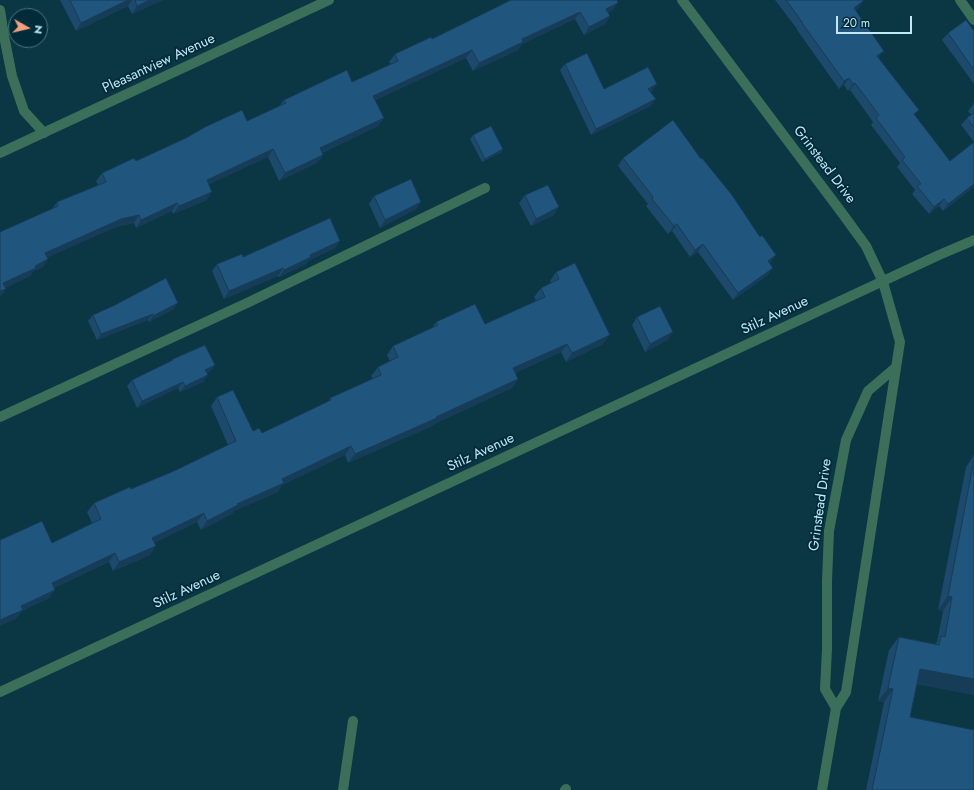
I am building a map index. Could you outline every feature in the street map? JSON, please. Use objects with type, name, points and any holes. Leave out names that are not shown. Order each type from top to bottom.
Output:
[{"type":"street","name":"Pleasantview Avenue","points":[[0,153],[329,0]]},
{"type":"street","name":"Grinstead Drive","points":[[682,0],[866,246],[883,282],[900,342],[846,692],[836,708],[822,790]]},
{"type":"street","points":[[960,0],[974,20]]},
{"type":"street","points":[[0,10],[12,76],[24,111],[44,133]]},
{"type":"street","points":[[0,417],[247,303],[485,188]]},
{"type":"street","name":"Stilz Avenue","points":[[0,692],[974,240]]},
{"type":"street","name":"Grinstead Drive","points":[[836,708],[825,689],[829,531],[846,440],[868,391],[895,368]]},
{"type":"street","points":[[343,790],[353,721]]},
{"type":"building","points":[[70,0],[128,0],[81,23]]},
{"type":"building","points":[[135,0],[150,0],[137,6]]},
{"type":"building","points":[[511,0],[617,0],[618,3],[606,9],[610,16],[589,27],[580,12],[522,39],[523,42],[479,63],[472,50],[373,96],[384,118],[320,148],[323,155],[285,173],[273,149],[207,180],[212,192],[179,206],[177,203],[141,220],[139,215],[121,219],[45,253],[48,259],[35,266],[36,268],[3,283],[6,289],[0,291],[0,232],[58,206],[57,202],[106,182],[102,173],[134,158],[136,161],[242,110],[247,121],[286,103],[284,100],[347,70],[352,82],[398,61],[395,54],[431,37],[432,39]]},
{"type":"building","points":[[786,0],[863,0],[854,8],[884,51],[877,56],[919,110],[914,114],[950,161],[974,142],[974,184],[948,204],[944,199],[934,207],[917,186],[921,184],[902,160],[905,157],[876,118],[879,115],[855,83],[853,84],[849,78],[844,81]]},
{"type":"building","points":[[966,20],[974,31],[974,70],[948,33]]},
{"type":"building","points":[[587,53],[604,89],[648,67],[657,84],[648,89],[656,99],[596,129],[565,64]]},
{"type":"building","points":[[974,113],[974,128],[967,118]]},
{"type":"building","points":[[673,120],[701,159],[702,158],[732,195],[760,237],[762,235],[776,255],[768,261],[773,268],[738,293],[703,244],[695,250],[677,224],[674,226],[652,199],[653,197],[623,158]]},
{"type":"building","points":[[491,126],[503,149],[485,159],[473,135]]},
{"type":"building","points":[[411,179],[421,202],[385,220],[374,196]]},
{"type":"building","points":[[548,185],[559,207],[536,219],[525,195]]},
{"type":"building","points":[[330,218],[340,241],[310,255],[311,257],[284,270],[283,268],[229,291],[217,264],[242,254],[243,257]]},
{"type":"building","points":[[575,263],[610,335],[572,353],[567,344],[513,368],[518,379],[436,417],[437,418],[355,454],[351,446],[282,479],[284,483],[237,504],[238,505],[207,521],[204,513],[152,538],[156,546],[119,562],[115,553],[52,583],[55,590],[21,606],[23,610],[0,620],[0,540],[42,521],[52,543],[101,519],[94,503],[130,487],[131,489],[174,471],[236,441],[217,397],[233,390],[253,431],[259,428],[262,433],[331,400],[330,398],[381,375],[378,367],[398,357],[393,346],[438,325],[436,322],[475,304],[485,324],[545,297],[541,288],[559,279],[556,272]]},
{"type":"building","points":[[166,278],[178,303],[153,316],[153,314],[101,334],[93,315]]},
{"type":"building","points":[[660,306],[673,332],[650,344],[637,317]]},
{"type":"building","points":[[205,345],[215,365],[205,370],[208,375],[185,386],[183,382],[142,401],[132,380],[173,359]]},
{"type":"building","points":[[974,460],[974,679],[920,669],[910,717],[974,730],[974,790],[872,790],[893,689],[888,688],[899,637],[939,645],[941,636],[945,637],[952,597],[948,596]]}]
